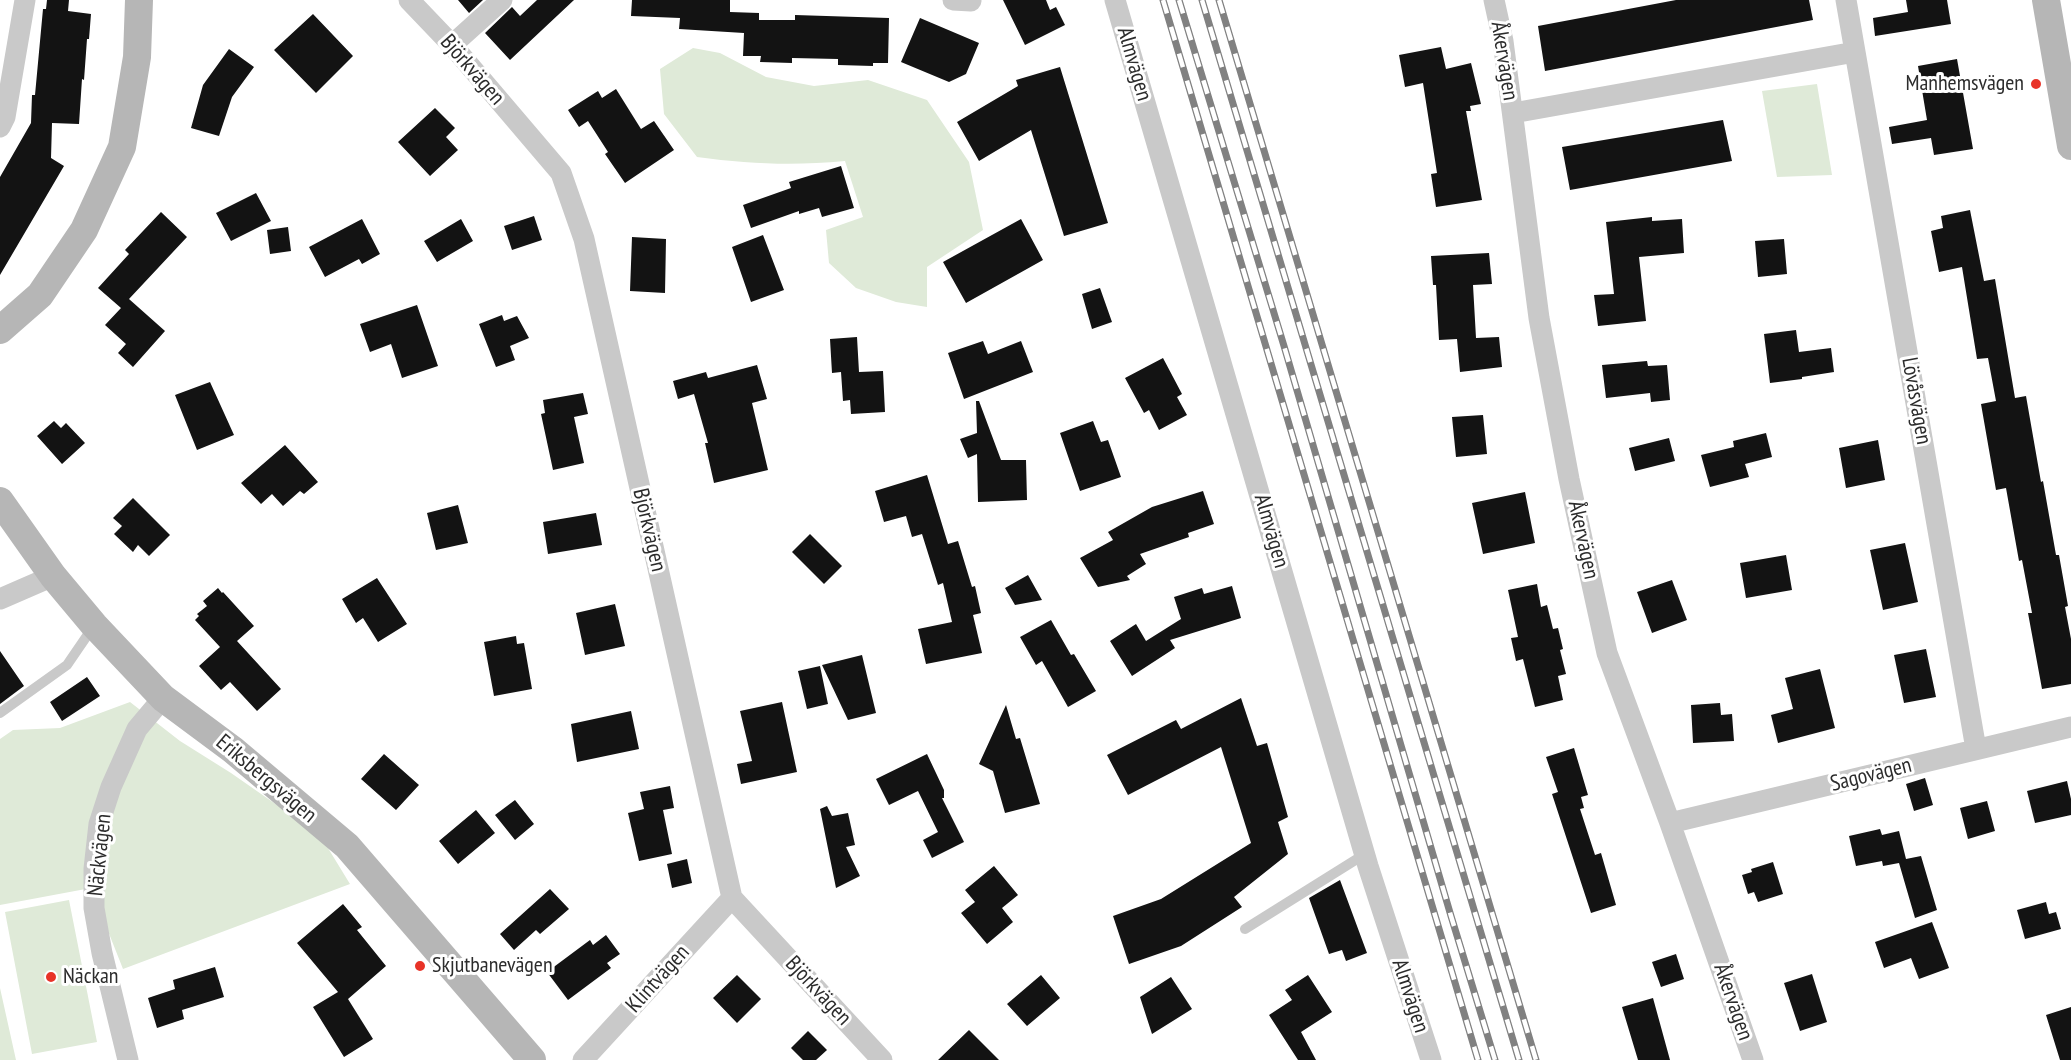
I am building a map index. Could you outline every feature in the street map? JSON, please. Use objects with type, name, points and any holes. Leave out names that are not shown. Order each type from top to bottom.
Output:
[{"type":"street","points":[[0,127],[5,117],[25,0]]},
{"type":"street","points":[[0,330],[39,295],[84,230],[122,147],[137,57],[139,0]]},
{"type":"street","name":"Björkvägen","points":[[409,0],[452,45],[561,173],[584,239],[732,898],[882,1060]]},
{"type":"street","points":[[452,45],[502,0]]},
{"type":"street","name":"Almvägen","points":[[1115,0],[1365,854],[1431,1060]]},
{"type":"street","name":"Åkervägen","points":[[1494,0],[1503,42],[1539,318],[1569,479],[1607,653],[1670,823],[1753,1060]]},
{"type":"street","name":"Lövåsvägen","points":[[1846,0],[1976,749]]},
{"type":"street","points":[[2046,0],[2071,146]]},
{"type":"street","points":[[1513,113],[1855,52]]},
{"type":"street","name":"Eriksbergsvägen","points":[[0,501],[53,576],[94,625],[163,698],[233,750],[347,846],[532,1060]]},
{"type":"street","points":[[0,599],[53,576]]},
{"type":"street","name":"Näckvägen","points":[[128,1060],[100,942],[94,908],[94,869],[99,824],[111,787],[137,729],[163,698]]},
{"type":"street","name":"Sagovägen","points":[[1670,823],[2071,727]]},
{"type":"street","name":"Klintvägen","points":[[583,1060],[732,898]]},
{"type":"lane","points":[[0,713],[67,665],[94,625]]},
{"type":"lane","points":[[1245,929],[1365,854]]},
{"type":"green space","points":[[693,48],[720,53],[766,77],[814,86],[868,80],[927,100],[969,162],[983,230],[927,267],[927,307],[896,302],[856,288],[829,263],[826,230],[863,217],[845,161],[771,163],[697,157],[664,114],[660,69]]},
{"type":"green space","points":[[1817,84],[1832,175],[1777,177],[1762,91]]},
{"type":"green space","name":"Näckan","points":[[130,702],[180,741],[231,773],[320,835],[350,884],[123,969],[91,888],[0,905],[0,739],[13,730],[60,728]]},
{"type":"green space","name":"Näckan","points":[[69,900],[97,1042],[32,1054],[5,912]]},
{"type":"green space","name":"Näckan","points":[[0,988],[16,1060],[0,1060]]},
{"type":"building","points":[[47,0],[69,0],[68,11],[91,14],[84,80],[82,79],[79,124],[52,123],[51,158],[64,166],[0,275],[0,177],[31,123],[32,95],[35,95],[43,9],[46,9]]},
{"type":"building","points":[[458,0],[483,0],[469,13]]},
{"type":"building","points":[[537,0],[574,0],[510,60],[485,33],[512,7],[520,16]]},
{"type":"building","points":[[632,0],[730,0],[730,12],[759,13],[759,20],[795,20],[795,15],[889,18],[888,63],[873,63],[873,66],[838,65],[838,59],[792,58],[792,63],[760,62],[761,56],[743,56],[744,33],[679,29],[680,18],[631,16]]},
{"type":"building","points":[[1003,0],[1046,0],[1050,10],[1056,7],[1065,25],[1025,45]]},
{"type":"building","points":[[1676,0],[1809,0],[1813,20],[1545,71],[1538,26]]},
{"type":"building","points":[[1906,0],[1947,0],[1951,24],[1875,36],[1873,18],[1908,12]]},
{"type":"building","points":[[313,14],[353,56],[316,93],[274,50]]},
{"type":"building","points":[[920,18],[979,43],[966,74],[949,82],[901,62]]},
{"type":"building","points":[[1441,47],[1446,69],[1471,63],[1481,104],[1470,106],[1471,111],[1466,111],[1482,200],[1436,207],[1431,174],[1437,173],[1423,83],[1405,87],[1399,55]]},
{"type":"building","points":[[229,49],[254,67],[232,97],[219,136],[191,128],[203,85]]},
{"type":"building","points":[[1957,59],[1973,149],[1934,155],[1931,138],[1892,144],[1889,127],[1927,120],[1918,66]]},
{"type":"building","points":[[1060,67],[1108,223],[1064,236],[1031,130],[979,161],[957,122],[1018,86],[1016,80]]},
{"type":"building","points":[[616,89],[641,129],[654,121],[674,150],[625,183],[605,154],[608,152],[588,121],[579,127],[568,110],[598,91],[602,98]]},
{"type":"building","points":[[435,108],[455,128],[446,137],[458,150],[430,176],[398,142]]},
{"type":"building","points":[[1723,120],[1732,161],[1570,190],[1562,147]]},
{"type":"building","points":[[841,166],[854,208],[822,217],[819,208],[799,214],[799,211],[751,228],[743,205],[791,188],[789,182]]},
{"type":"building","points":[[256,193],[271,221],[231,241],[216,213]]},
{"type":"building","points":[[1970,210],[1984,281],[1995,279],[2015,398],[2026,396],[2041,482],[2043,481],[2068,606],[2065,607],[2071,639],[2071,684],[2042,689],[2028,613],[2032,613],[2022,560],[2019,561],[2006,488],[1996,490],[1981,404],[1996,401],[1988,358],[1977,359],[1962,267],[1939,272],[1931,231],[1943,228],[1941,216]]},
{"type":"building","points":[[161,212],[187,237],[129,299],[165,331],[133,367],[118,353],[126,344],[105,325],[121,308],[98,288],[129,254],[125,250]]},
{"type":"building","points":[[534,216],[542,240],[512,250],[504,226]]},
{"type":"building","points":[[1652,217],[1652,221],[1682,219],[1684,253],[1639,257],[1646,321],[1598,326],[1594,295],[1614,294],[1606,222]]},
{"type":"building","points":[[362,219],[380,254],[362,264],[359,259],[325,277],[309,247]]},
{"type":"building","points":[[461,219],[473,241],[437,262],[424,241]]},
{"type":"building","points":[[1021,219],[1043,260],[966,303],[943,262]]},
{"type":"building","points":[[288,227],[291,251],[270,254],[267,230]]},
{"type":"building","points":[[763,235],[784,290],[751,302],[732,247]]},
{"type":"building","points":[[632,237],[666,239],[665,293],[630,291]]},
{"type":"building","points":[[1784,239],[1787,274],[1758,277],[1755,241]]},
{"type":"building","points":[[1489,253],[1492,284],[1473,285],[1476,338],[1499,337],[1502,367],[1460,372],[1457,339],[1439,340],[1436,285],[1433,285],[1431,256]]},
{"type":"building","points":[[1100,288],[1112,322],[1092,329],[1082,294]]},
{"type":"building","points":[[417,305],[438,366],[402,378],[391,344],[370,352],[360,324]]},
{"type":"building","points":[[502,315],[504,321],[517,316],[529,338],[510,346],[515,360],[496,367],[479,324]]},
{"type":"building","points":[[1796,330],[1799,352],[1831,348],[1834,372],[1770,383],[1764,334]]},
{"type":"building","points":[[857,337],[859,372],[883,371],[885,412],[851,414],[850,400],[843,401],[841,372],[832,373],[830,339]]},
{"type":"building","points":[[983,341],[988,354],[1021,341],[1033,372],[964,399],[948,353]]},
{"type":"building","points":[[1163,358],[1182,394],[1177,397],[1187,415],[1159,430],[1149,410],[1144,413],[1125,378]]},
{"type":"building","points":[[1647,361],[1648,366],[1667,365],[1670,400],[1651,402],[1650,393],[1606,398],[1602,365]]},
{"type":"building","points":[[757,365],[767,399],[752,403],[768,470],[714,483],[705,443],[708,443],[694,394],[678,399],[673,381],[706,372],[708,378]]},
{"type":"building","points":[[210,382],[234,435],[197,450],[175,395]]},
{"type":"building","points":[[583,393],[588,414],[574,417],[584,463],[553,470],[541,414],[545,413],[543,400]]},
{"type":"building","points":[[976,401],[979,401],[1001,460],[1026,460],[1027,500],[978,502],[977,454],[968,458],[960,439],[977,433]]},
{"type":"building","points":[[1483,415],[1487,454],[1456,457],[1452,417]]},
{"type":"building","points":[[54,421],[61,428],[66,423],[85,443],[62,464],[37,436]]},
{"type":"building","points":[[1093,421],[1101,442],[1108,440],[1121,477],[1080,491],[1060,433]]},
{"type":"building","points":[[1766,433],[1772,457],[1745,464],[1749,477],[1710,487],[1701,455],[1734,447],[1733,441]]},
{"type":"building","points":[[1669,438],[1675,461],[1635,471],[1629,448]]},
{"type":"building","points":[[1878,440],[1885,480],[1846,488],[1839,448]]},
{"type":"building","points":[[285,445],[318,482],[304,494],[300,491],[283,506],[272,494],[261,504],[241,483]]},
{"type":"building","points":[[927,475],[948,544],[958,541],[972,587],[975,586],[981,613],[973,615],[982,653],[926,664],[918,629],[952,622],[943,583],[938,585],[922,534],[912,537],[906,516],[884,522],[875,491]]},
{"type":"building","points":[[1203,491],[1214,524],[1188,533],[1189,537],[1140,554],[1146,564],[1127,576],[1130,580],[1098,587],[1080,558],[1113,540],[1108,532],[1152,507]]},
{"type":"building","points":[[1525,492],[1535,543],[1483,554],[1472,503]]},
{"type":"building","points":[[133,498],[170,535],[149,556],[138,545],[133,552],[114,534],[122,526],[113,518]]},
{"type":"building","points":[[458,505],[468,543],[436,550],[427,513]]},
{"type":"building","points":[[596,513],[602,545],[548,554],[543,522]]},
{"type":"building","points":[[810,534],[842,566],[824,584],[792,552]]},
{"type":"building","points":[[1905,543],[1918,602],[1883,610],[1870,550]]},
{"type":"building","points":[[1786,555],[1792,590],[1746,598],[1740,563]]},
{"type":"building","points":[[1028,575],[1042,600],[1015,605],[1005,588]]},
{"type":"building","points":[[377,578],[407,624],[378,642],[363,618],[356,623],[342,599]]},
{"type":"building","points":[[1672,580],[1687,620],[1652,633],[1637,592]]},
{"type":"building","points":[[1537,584],[1541,607],[1547,605],[1553,629],[1558,628],[1566,674],[1558,676],[1563,700],[1535,707],[1523,659],[1516,661],[1511,638],[1518,637],[1508,590]]},
{"type":"building","points":[[1232,586],[1241,618],[1170,640],[1175,648],[1132,676],[1110,641],[1136,624],[1146,641],[1181,619],[1174,597],[1202,588],[1204,594]]},
{"type":"building","points":[[218,588],[254,626],[237,641],[281,689],[257,711],[230,682],[221,690],[199,666],[220,647],[195,620],[199,616],[197,614],[207,606],[203,601]]},
{"type":"building","points":[[615,604],[625,646],[585,655],[576,613]]},
{"type":"building","points":[[1051,620],[1071,655],[1074,654],[1096,691],[1068,707],[1042,661],[1036,665],[1020,637]]},
{"type":"building","points":[[516,636],[517,644],[524,643],[532,689],[494,696],[484,642]]},
{"type":"building","points":[[1926,649],[1936,697],[1904,703],[1894,655]]},
{"type":"building","points":[[0,651],[24,686],[0,704]]},
{"type":"building","points":[[862,655],[876,713],[848,720],[822,665]]},
{"type":"building","points":[[820,666],[828,704],[807,709],[798,671]]},
{"type":"building","points":[[1820,669],[1835,728],[1778,743],[1771,715],[1793,709],[1785,678]]},
{"type":"building","points":[[87,677],[100,696],[62,721],[50,702]]},
{"type":"building","points":[[1241,698],[1257,746],[1267,743],[1288,817],[1278,822],[1288,854],[1234,897],[1242,907],[1181,946],[1129,964],[1113,916],[1161,899],[1251,843],[1221,747],[1128,795],[1107,755],[1176,720],[1181,729]]},
{"type":"building","points":[[782,702],[797,772],[741,784],[737,764],[752,761],[740,711]]},
{"type":"building","points":[[1720,703],[1721,715],[1732,714],[1734,741],[1693,743],[1691,705]]},
{"type":"building","points":[[1006,705],[1016,739],[1020,738],[1040,804],[1005,813],[993,771],[979,764]]},
{"type":"building","points":[[631,711],[639,749],[577,762],[571,724]]},
{"type":"building","points":[[1574,748],[1588,795],[1581,797],[1584,808],[1580,809],[1595,855],[1601,853],[1616,905],[1591,913],[1552,794],[1558,792],[1546,757]]},
{"type":"building","points":[[384,754],[419,785],[396,810],[361,779]]},
{"type":"building","points":[[927,754],[944,790],[944,798],[942,798],[964,842],[932,858],[923,840],[938,832],[918,791],[889,805],[876,779]]},
{"type":"building","points":[[1925,778],[1933,805],[1914,811],[1906,784]]},
{"type":"building","points":[[2067,781],[2071,799],[2071,815],[2035,823],[2027,791]]},
{"type":"building","points":[[670,786],[674,808],[663,810],[672,854],[639,861],[628,813],[644,809],[640,792]]},
{"type":"building","points":[[515,800],[534,824],[515,840],[495,815]]},
{"type":"building","points":[[1987,801],[1995,831],[1968,839],[1960,808]]},
{"type":"building","points":[[827,806],[832,816],[848,813],[855,845],[846,847],[860,876],[836,888],[820,809]]},
{"type":"building","points":[[476,810],[495,833],[458,864],[439,841]]},
{"type":"building","points":[[1880,829],[1882,835],[1899,831],[1906,859],[1921,856],[1937,910],[1915,918],[1899,863],[1883,866],[1882,861],[1856,866],[1849,836]]},
{"type":"building","points":[[687,859],[692,883],[672,888],[667,864]]},
{"type":"building","points":[[1773,862],[1783,894],[1758,902],[1754,892],[1748,894],[1742,875],[1752,872],[1751,869]]},
{"type":"building","points":[[994,866],[1018,895],[1002,908],[1013,922],[987,944],[961,913],[975,902],[965,890]]},
{"type":"building","points":[[1340,880],[1367,953],[1346,961],[1342,950],[1329,954],[1309,898]]},
{"type":"building","points":[[550,889],[569,909],[540,934],[536,930],[514,950],[500,934]]},
{"type":"building","points":[[2046,902],[2049,914],[2056,912],[2061,929],[2025,939],[2017,910]]},
{"type":"building","points":[[343,904],[362,927],[357,930],[386,966],[348,999],[373,1039],[344,1057],[313,1007],[338,992],[297,943]]},
{"type":"building","points":[[1932,922],[1949,968],[1919,979],[1911,958],[1884,968],[1875,942]]},
{"type":"building","points":[[606,935],[620,954],[607,963],[611,968],[568,1000],[547,972],[590,940],[593,945]]},
{"type":"building","points":[[1676,954],[1684,979],[1661,987],[1652,962]]},
{"type":"building","points":[[215,967],[224,997],[182,1010],[184,1019],[157,1028],[148,998],[175,989],[173,980]]},
{"type":"building","points":[[1812,974],[1827,1022],[1800,1031],[1784,983]]},
{"type":"building","points":[[737,975],[761,999],[737,1023],[713,998]]},
{"type":"building","points":[[1041,975],[1060,998],[1027,1026],[1007,1004]]},
{"type":"building","points":[[1308,975],[1332,1012],[1301,1032],[1316,1060],[1298,1060],[1269,1015],[1292,1000],[1285,990]]},
{"type":"building","points":[[1171,977],[1192,1009],[1152,1034],[1140,997]]},
{"type":"building","points":[[1653,998],[1670,1060],[1638,1060],[1622,1007]]},
{"type":"building","points":[[2071,1007],[2071,1060],[2060,1060],[2046,1015]]},
{"type":"building","points":[[969,1030],[999,1060],[938,1060]]},
{"type":"building","points":[[808,1031],[827,1050],[816,1060],[803,1060],[791,1048]]},
{"type":"railway","points":[[1163,0],[1478,1060]]},
{"type":"railway","points":[[1179,0],[1495,1060]]},
{"type":"railway","points":[[1202,0],[1519,1060]]},
{"type":"railway","points":[[1219,0],[1536,1060]]},
{"type":"place","name":"Manhemsvägen","points":[[2036,84]]},
{"type":"place","name":"Skjutbanevägen","points":[[420,966]]},
{"type":"place","name":"Näckan","points":[[51,977]]}]
